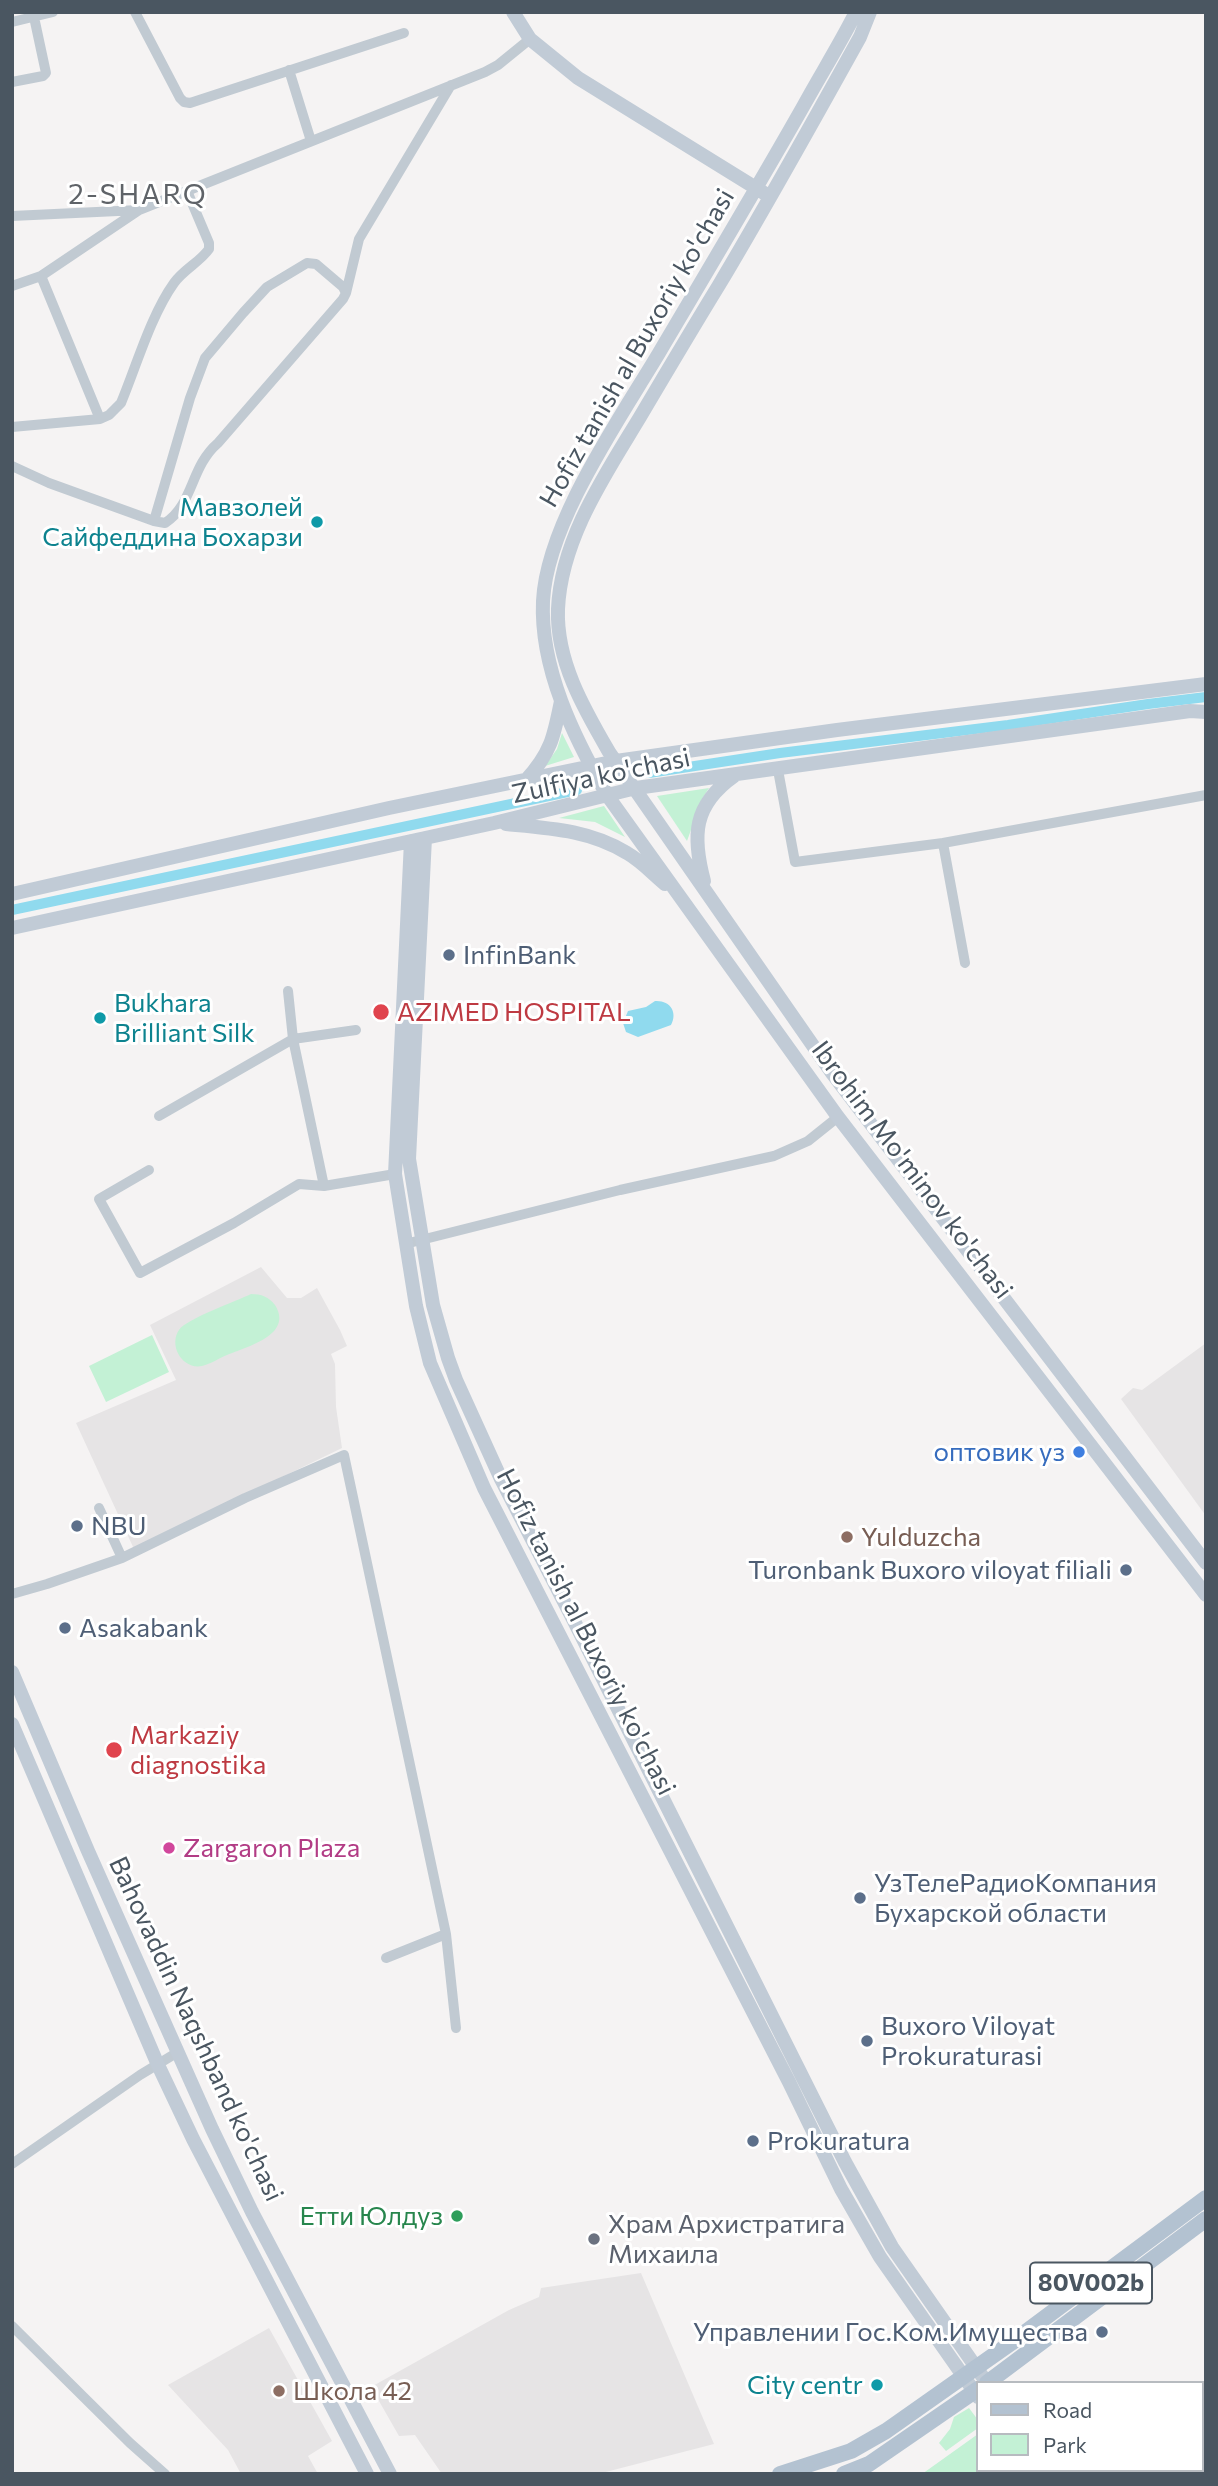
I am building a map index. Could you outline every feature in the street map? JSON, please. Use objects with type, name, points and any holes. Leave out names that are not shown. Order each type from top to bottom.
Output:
[{"type":"main road","points":[[513,12],[530,39],[578,78],[771,198]]},
{"type":"main road","name":"Hofiz tanish al Buxoriy ko'chasi","points":[[590,766],[561,701],[544,631],[543,598],[556,540],[594,461],[757,189],[856,12]]},
{"type":"main road","name":"Hofiz tanish al Buxoriy ko'chasi","points":[[616,761],[582,705],[562,648],[558,611],[567,558],[577,530],[608,470],[771,198],[860,37],[870,12]]},
{"type":"main road","name":"Zulfiya ko'chasi","points":[[12,894],[389,808],[616,761],[837,730],[1206,684]]},
{"type":"main road","points":[[526,780],[546,756],[555,734],[561,701]]},
{"type":"main road","name":"Zulfiya ko'chasi","points":[[12,929],[494,823],[636,788],[1190,711],[1206,712]]},
{"type":"main road","name":"Ibrohim Mo'minov ko'chasi","points":[[616,761],[832,1073],[1206,1563]]},
{"type":"main road","name":"Ibrohim Mo'minov ko'chasi","points":[[590,766],[607,795],[838,1117],[1206,1595]]},
{"type":"main road","points":[[708,892],[697,854],[696,826],[718,787],[735,775]]},
{"type":"main road","points":[[494,823],[565,830],[597,838],[629,854],[684,901]]},
{"type":"main road","points":[[399,1165],[418,839]]},
{"type":"main road","points":[[815,1086],[832,1073]]},
{"type":"main road","name":"Hofiz tanish al Buxoriy ko'chasi","points":[[399,1165],[423,1240],[433,1305],[456,1380],[501,1479],[845,2162],[892,2247],[969,2372]]},
{"type":"main road","name":"Hofiz tanish al Buxoriy ko'chasi","points":[[399,1165],[405,1244],[424,1344],[436,1379],[484,1488],[718,1942],[841,2189],[880,2257],[969,2372]]},
{"type":"main road","name":"Bahovaddin Naqshband ko'chasi","points":[[12,1672],[88,1851],[252,2212],[390,2474]]},
{"type":"main road","name":"Bahovaddin Naqshband ko'chasi","points":[[12,1724],[158,2065],[208,2171],[367,2474]]},
{"type":"main road","points":[[718,1942],[733,1935]]},
{"type":"main road","name":"80V002b","points":[[969,2372],[1206,2198]]},
{"type":"main road","name":"80V002b","points":[[991,2381],[1206,2219]]},
{"type":"main road","points":[[780,2474],[851,2451],[887,2431],[969,2372],[976,2381]]},
{"type":"main road","points":[[844,2474],[869,2464],[976,2392]]},
{"type":"street","points":[[12,22],[53,12]]},
{"type":"street","points":[[135,12],[184,102],[190,103],[404,33]]},
{"type":"street","points":[[12,82],[43,76],[46,73],[34,17]]},
{"type":"street","points":[[12,286],[41,276],[139,210],[498,65],[530,39]]},
{"type":"street","points":[[289,70],[311,141]]},
{"type":"street","points":[[12,466],[49,483],[154,521],[165,523],[181,510],[203,458],[346,293],[359,239],[451,85]]},
{"type":"street","points":[[12,427],[100,419],[109,415],[121,403],[160,307],[174,283],[209,249],[187,191]]},
{"type":"street","points":[[12,216],[139,210]]},
{"type":"street","points":[[154,521],[190,398],[205,358],[235,321],[267,288],[307,263],[316,264],[343,287],[346,293]]},
{"type":"street","points":[[41,276],[100,419]]},
{"type":"street","points":[[778,770],[795,862],[943,843],[1206,795]]},
{"type":"street","points":[[943,843],[965,963]]},
{"type":"street","points":[[288,991],[293,1039],[324,1185]]},
{"type":"street","points":[[159,1116],[293,1039],[356,1030]]},
{"type":"street","points":[[405,1244],[620,1190],[774,1156],[808,1141],[838,1117]]},
{"type":"street","points":[[149,1170],[99,1199],[140,1273],[234,1223],[299,1184],[324,1185],[399,1165]]},
{"type":"street","points":[[12,1594],[122,1558],[246,1498],[344,1455],[446,1934],[456,2028]]},
{"type":"street","points":[[99,1508],[122,1558]]},
{"type":"street","points":[[386,1958],[446,1934]]},
{"type":"street","points":[[12,2164],[178,2052]]},
{"type":"street","points":[[12,2326],[165,2474]]},
{"type":"shaded area","points":[[261,1267],[287,1298],[301,1298],[317,1288],[340,1330],[347,1346],[331,1354],[335,1364],[336,1407],[342,1448],[134,1549],[76,1423],[176,1380],[150,1325]]},
{"type":"shaded area","points":[[1206,1343],[1206,1516],[1121,1399],[1133,1388],[1142,1390]]},
{"type":"shaded area","points":[[641,2273],[714,2444],[598,2474],[442,2474],[415,2435],[399,2436],[371,2387],[509,2310],[539,2297],[541,2288]]},
{"type":"shaded area","points":[[269,2328],[332,2441],[308,2456],[318,2474],[241,2474],[228,2450],[168,2385]]},
{"type":"green space","points":[[562,733],[574,757],[545,766],[557,749]]},
{"type":"green space","points":[[709,788],[702,799],[687,841],[657,796]]},
{"type":"green space","points":[[604,806],[625,837],[595,822],[559,818]]},
{"type":"green space","points":[[251,1294],[264,1296],[275,1305],[279,1315],[273,1332],[256,1344],[202,1366],[183,1361],[175,1343],[179,1330],[201,1316]]},
{"type":"green space","points":[[152,1335],[169,1372],[106,1402],[89,1366]]},
{"type":"green space","points":[[969,2408],[976,2417],[976,2429],[946,2451],[939,2443],[950,2429],[954,2417]]},
{"type":"green space","points":[[976,2435],[976,2472],[996,2472],[993,2474],[922,2474]]},
{"type":"water","points":[[655,1001],[665,1002],[673,1011],[671,1025],[638,1037],[626,1032],[623,1023],[628,1011],[646,1007]]},
{"type":"waterway","points":[[649,773],[780,753],[1206,697]]},
{"type":"waterway","points":[[12,910],[577,790]]},
{"type":"place","name":"Мавзолей Сайфеддина Бохарзи","points":[[317,522]]},
{"type":"place","name":"InfinBank","points":[[449,955]]},
{"type":"place","name":"AZIMED HOSPITAL","points":[[381,1012]]},
{"type":"place","name":"Bukhara Brilliant Silk","points":[[100,1018]]},
{"type":"place","name":"оптовик уз","points":[[1079,1452]]},
{"type":"place","name":"NBU","points":[[77,1526]]},
{"type":"place","name":"Yulduzcha","points":[[847,1537]]},
{"type":"place","name":"Turonbank Buxoro viloyat filiali","points":[[1126,1570]]},
{"type":"place","name":"Asakabank","points":[[65,1628]]},
{"type":"place","name":"Markaziy diagnostika","points":[[114,1750]]},
{"type":"place","name":"Zargaron Plaza","points":[[169,1848]]},
{"type":"place","name":"УзТелеРадиоКомпания Бухарской области","points":[[860,1898]]},
{"type":"place","name":"Buxoro Viloyat Prokuraturasi","points":[[867,2041]]},
{"type":"place","name":"Prokuratura","points":[[753,2141]]},
{"type":"place","name":"Етти Юлдуз","points":[[457,2216]]},
{"type":"place","name":"Храм Архистратига Михаила","points":[[594,2239]]},
{"type":"place","name":"Управлении Гос.Ком.Имущества","points":[[1102,2332]]},
{"type":"place","name":"City centr","points":[[877,2385]]},
{"type":"place","name":"Школа 42","points":[[279,2391]]},
{"type":"district","name":"2-SHARQ","points":[[138,195]]}]
